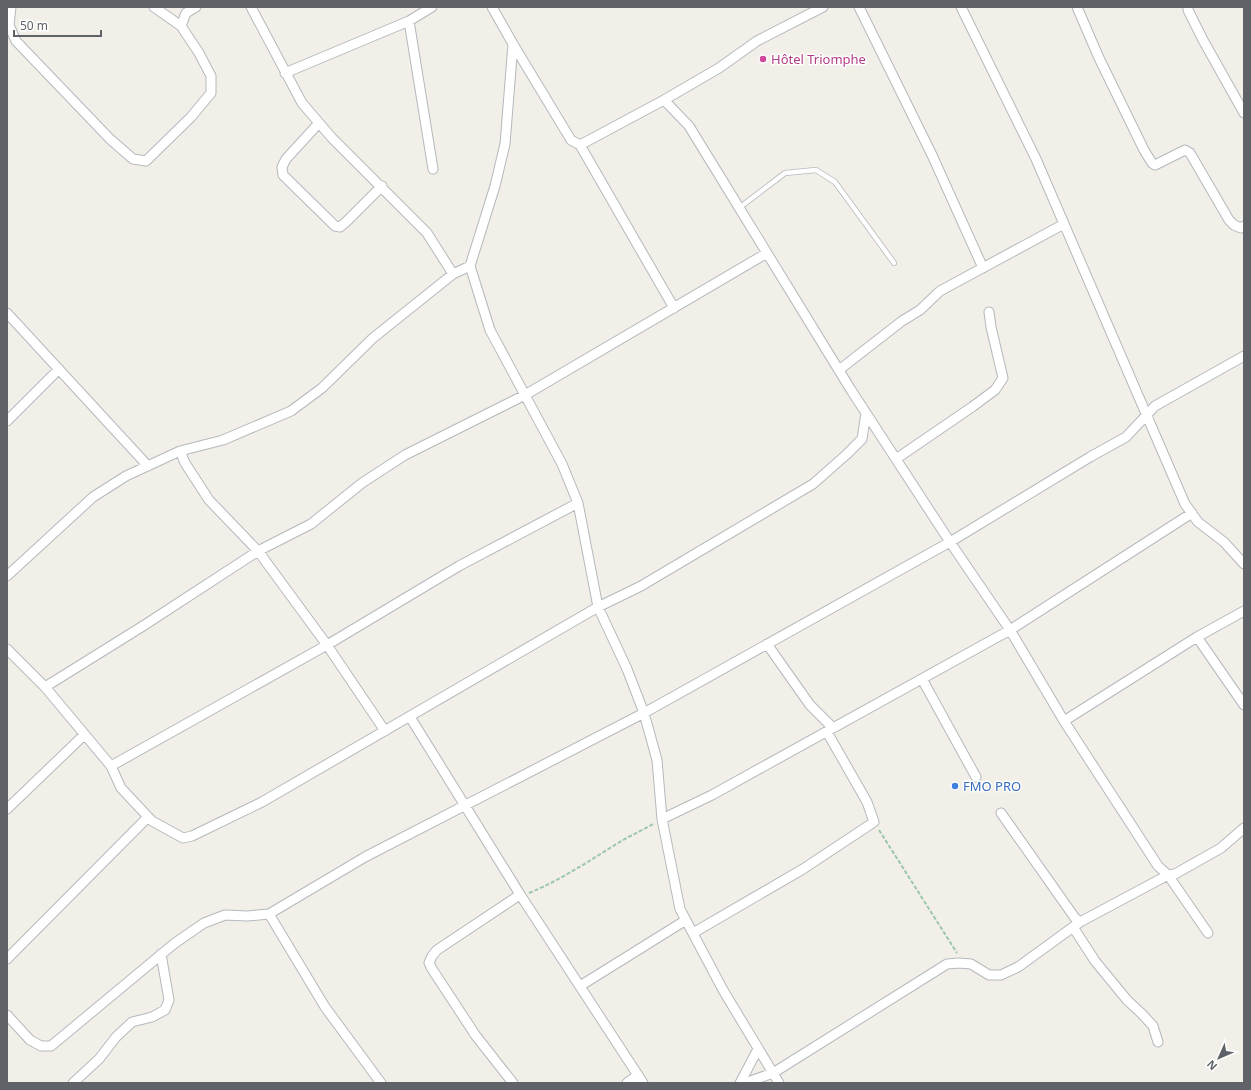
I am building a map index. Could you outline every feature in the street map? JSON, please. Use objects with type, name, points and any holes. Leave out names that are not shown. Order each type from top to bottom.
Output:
[{"type":"street","points":[[11,7],[9,25],[16,41],[110,139],[133,159],[146,161],[191,117],[211,93],[210,76],[199,53],[181,26],[154,7]]},
{"type":"street","points":[[181,26],[186,13],[196,7]]},
{"type":"street","points":[[251,7],[285,73],[302,102],[332,138],[382,186],[427,233],[453,274]]},
{"type":"street","points":[[285,73],[409,21],[432,7]]},
{"type":"street","points":[[492,7],[571,140],[580,145],[674,308]]},
{"type":"street","points":[[580,145],[664,100],[719,68],[757,42],[823,7]]},
{"type":"street","points":[[859,7],[932,155],[983,268]]},
{"type":"street","points":[[961,7],[1036,159],[1185,504],[1198,522],[1224,542],[1244,564]]},
{"type":"street","points":[[1077,7],[1103,65],[1144,150],[1152,163],[1154,165],[1185,150],[1190,153],[1229,220],[1234,225],[1241,228],[1244,226]]},
{"type":"street","points":[[1188,7],[1188,10],[1203,40],[1244,113]]},
{"type":"street","points":[[409,21],[433,169]]},
{"type":"street","points":[[513,44],[505,144],[495,186],[470,266],[490,330],[562,464],[578,503],[598,607],[627,669],[644,713],[657,760],[662,819],[680,908],[723,990],[779,1083]]},
{"type":"street","points":[[664,100],[689,126],[866,413],[950,542],[1010,630],[1064,721],[1158,866],[1168,875],[1208,933]]},
{"type":"street","points":[[319,123],[286,159],[282,167],[283,175],[335,226],[340,227],[382,186]]},
{"type":"street","points":[[839,370],[902,321],[920,310],[940,291],[1064,224]]},
{"type":"street","points":[[45,687],[143,626],[258,551],[311,524],[362,483],[405,455],[525,395],[767,253]]},
{"type":"street","points":[[7,576],[93,497],[126,476],[180,451],[222,440],[291,411],[322,388],[373,338],[453,274],[470,266]]},
{"type":"street","points":[[896,459],[972,408],[995,390],[1003,378],[991,327],[990,312]]},
{"type":"street","points":[[7,313],[148,466]]},
{"type":"street","points":[[7,1015],[30,1040],[41,1046],[51,1046],[161,954],[204,923],[224,915],[247,916],[269,914],[365,858],[644,713],[950,542],[1090,456],[1126,437],[1155,406],[1244,356]]},
{"type":"street","points":[[7,421],[59,370]]},
{"type":"street","points":[[7,649],[45,687],[111,766],[121,788],[148,817],[152,821],[183,838],[192,836],[262,802],[598,607],[641,586],[812,484],[862,439],[866,413]]},
{"type":"street","points":[[180,451],[185,463],[209,500],[258,551],[326,645],[385,731]]},
{"type":"street","points":[[111,766],[326,645],[460,566],[578,503]]},
{"type":"street","points":[[662,819],[712,795],[1010,630],[1192,513]]},
{"type":"street","points":[[1064,721],[1197,637],[1244,611]]},
{"type":"street","points":[[1197,637],[1244,705]]},
{"type":"street","points":[[693,933],[803,869],[874,822],[867,802],[830,730],[810,705],[767,644]]},
{"type":"street","points":[[922,679],[976,776]]},
{"type":"street","points":[[410,717],[521,896],[643,1083]]},
{"type":"street","points":[[7,809],[84,735]]},
{"type":"street","points":[[1001,813],[1075,918],[1095,961],[1127,1000],[1153,1026],[1158,1042]]},
{"type":"street","points":[[7,959],[148,817]]},
{"type":"street","points":[[745,1083],[773,1073],[947,964],[959,962],[970,964],[989,975],[1001,975],[1018,967],[1077,925],[1168,875],[1175,874],[1221,848],[1244,828]]},
{"type":"street","points":[[513,1083],[476,1036],[429,963],[437,950],[518,896],[521,896]]},
{"type":"street","points":[[269,914],[326,1007],[381,1083]]},
{"type":"street","points":[[580,986],[686,920]]},
{"type":"street","points":[[73,1083],[99,1059],[116,1037],[132,1022],[152,1017],[165,1010],[170,1000],[161,954]]},
{"type":"street","points":[[740,1083],[758,1049]]},
{"type":"street","points":[[627,1083],[638,1075]]},
{"type":"lane","points":[[739,208],[785,173],[816,170],[835,182],[894,263]]},
{"type":"path","points":[[521,896],[542,888],[574,871],[619,843],[662,819]]},
{"type":"path","points":[[874,822],[964,963]]},
{"type":"place","name":"Hôtel Triomphe","points":[[763,59]]},
{"type":"place","name":"FMO PRO","points":[[955,786]]}]
